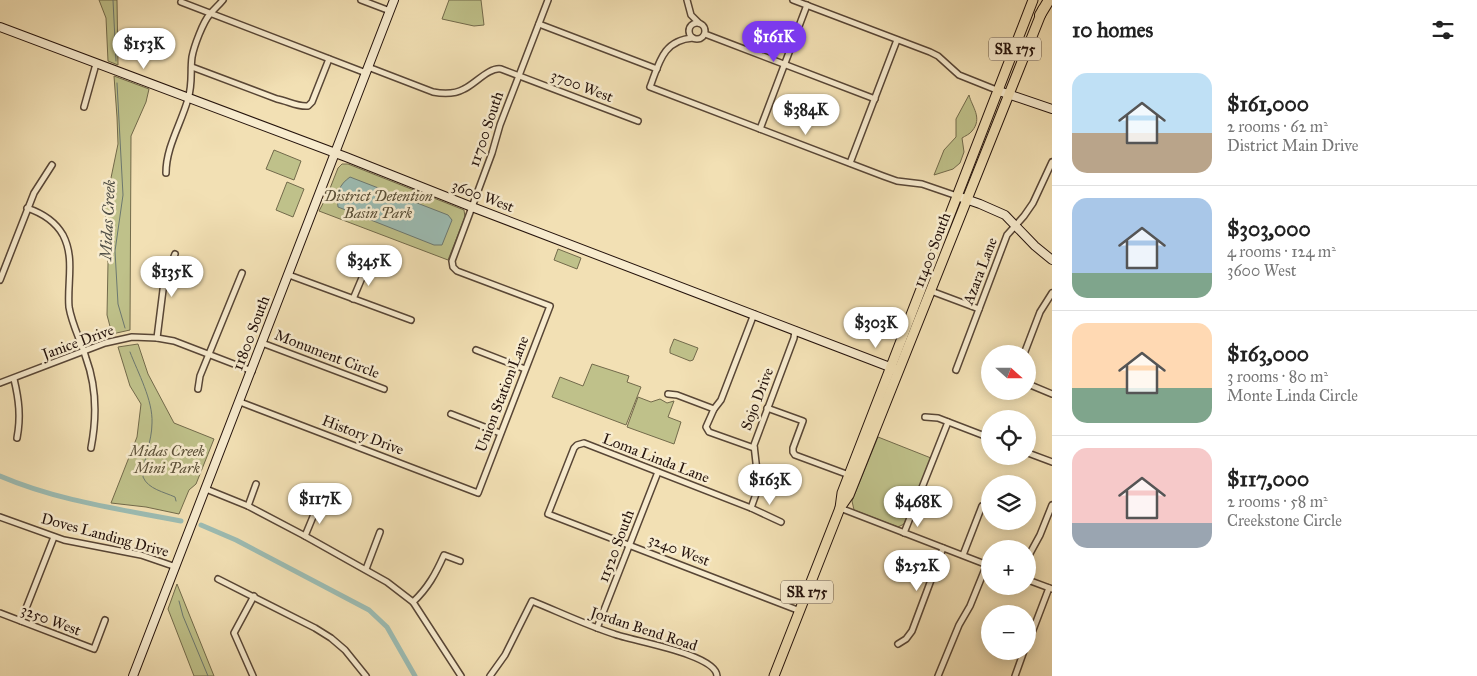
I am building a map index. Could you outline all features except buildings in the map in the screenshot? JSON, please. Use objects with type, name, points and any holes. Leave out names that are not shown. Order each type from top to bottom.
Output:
[{"type":"highway","points":[[1040,15],[1048,0]]},
{"type":"main road","name":"11800 South","points":[[133,676],[394,0]]},
{"type":"main road","name":"11400 South","points":[[840,508],[842,493],[849,475],[895,369],[910,345],[967,200],[1033,0]]},
{"type":"main road","name":"11400 South","points":[[774,676],[840,508],[849,495],[922,288],[957,196],[1003,92],[1040,15]]},
{"type":"main road","name":"3600 West","points":[[0,27],[336,153],[895,369]]},
{"type":"main road","points":[[1003,92],[1052,109]]},
{"type":"main road","points":[[957,196],[1002,213],[1011,219],[1035,246],[1052,260]]},
{"type":"main road","points":[[931,291],[928,288],[939,256],[937,248]]},
{"type":"main road","points":[[910,345],[914,323],[925,294],[922,288]]},
{"type":"street","points":[[166,173],[168,156],[188,98],[192,80],[192,57],[205,22],[210,13],[223,0]]},
{"type":"street","points":[[361,0],[390,11]]},
{"type":"street","name":"11700 South","points":[[548,0],[518,75],[452,261],[453,267],[457,271],[550,306]]},
{"type":"street","points":[[687,0],[691,14],[690,35],[693,38]]},
{"type":"street","points":[[793,0],[938,56],[959,76],[1003,92]]},
{"type":"street","points":[[181,2],[329,59],[367,70]]},
{"type":"street","points":[[760,129],[807,5]]},
{"type":"street","points":[[691,14],[704,27],[705,34]]},
{"type":"street","points":[[698,23],[694,24],[680,40],[666,51],[650,87],[897,181],[922,184],[957,196]]},
{"type":"street","points":[[539,24],[657,70]]},
{"type":"street","points":[[705,34],[875,99]]},
{"type":"street","points":[[680,40],[700,39],[705,34]]},
{"type":"street","points":[[850,163],[897,40]]},
{"type":"street","points":[[192,67],[277,100],[286,100],[302,106],[308,106],[312,102],[329,59]]},
{"type":"street","points":[[84,107],[96,64]]},
{"type":"street","name":"3700 West","points":[[367,70],[440,93],[464,90],[497,68],[638,121]]},
{"type":"street","name":"Azara Lane","points":[[956,370],[1005,239],[1033,203],[1052,162]]},
{"type":"street","points":[[0,280],[28,208],[41,180],[52,165]]},
{"type":"street","points":[[28,208],[48,218],[60,230],[66,241],[70,261],[69,301],[71,318],[91,372],[96,402],[91,448]]},
{"type":"street","points":[[157,338],[164,282],[175,254]]},
{"type":"street","points":[[353,299],[367,266]]},
{"type":"street","points":[[198,389],[200,376],[242,272]]},
{"type":"street","points":[[288,275],[411,320]]},
{"type":"street","points":[[931,291],[979,309]]},
{"type":"street","points":[[1027,345],[1040,312],[1052,293]]},
{"type":"street","name":"Union Station Lane","points":[[478,493],[550,306]]},
{"type":"street","points":[[754,314],[721,400],[706,424],[708,430],[754,448]]},
{"type":"street","name":"Sojo Drive","points":[[751,508],[758,480],[754,448],[755,441],[794,338],[795,330]]},
{"type":"street","name":"Janice Drive","points":[[0,383],[123,338],[157,338],[174,341],[252,370]]},
{"type":"street","name":"Monument Circle","points":[[262,343],[384,389]]},
{"type":"street","points":[[476,350],[525,369]]},
{"type":"street","points":[[14,379],[20,410],[17,438]]},
{"type":"street","points":[[1036,387],[1052,394]]},
{"type":"street","points":[[668,394],[676,395],[714,409]]},
{"type":"street","name":"History Drive","points":[[240,402],[478,493]]},
{"type":"street","points":[[767,408],[803,421],[793,448],[795,455],[849,475]]},
{"type":"street","points":[[451,414],[500,433]]},
{"type":"street","points":[[925,417],[936,417],[981,435]]},
{"type":"street","points":[[904,533],[948,422]]},
{"type":"street","name":"Loma Linda Lane","points":[[548,514],[574,448],[580,444],[588,445],[751,508],[781,522]]},
{"type":"street","points":[[1036,456],[1052,462]]},
{"type":"street","name":"11520 South","points":[[597,628],[658,472]]},
{"type":"street","points":[[248,506],[256,484]]},
{"type":"street","points":[[206,489],[248,506],[387,582],[413,602],[461,676]]},
{"type":"street","points":[[1036,543],[1052,505]]},
{"type":"street","points":[[305,536],[317,508]]},
{"type":"street","points":[[840,508],[981,562]]},
{"type":"street","points":[[963,555],[981,509]]},
{"type":"street","name":"3240 West","points":[[548,514],[800,611]]},
{"type":"street","name":"Doves Landing Drive","points":[[0,517],[78,544],[142,555],[176,567]]},
{"type":"street","points":[[366,569],[380,532]]},
{"type":"street","points":[[21,621],[54,537]]},
{"type":"street","points":[[898,644],[906,639],[912,631],[943,548]]},
{"type":"street","points":[[413,602],[423,593],[444,555],[460,561]]},
{"type":"street","points":[[218,579],[254,596],[331,638],[345,650],[366,676]]},
{"type":"street","points":[[938,676],[959,625],[981,581]]},
{"type":"street","points":[[1036,583],[1050,589],[1036,623]]},
{"type":"street","points":[[253,676],[234,633],[254,596]]},
{"type":"street","name":"Jordan Bend Road","points":[[490,676],[505,655],[532,601],[616,635],[671,649],[705,662],[715,669],[717,676]]},
{"type":"street","name":"3250 West","points":[[0,613],[94,649],[105,620]]},
{"type":"street","points":[[1015,676],[1021,660]]},
{"type":"green space","points":[[99,0],[117,0],[118,65],[108,61],[106,18]]},
{"type":"green space","points":[[449,0],[481,0],[484,25],[474,26],[442,19]]},
{"type":"green space","points":[[114,76],[149,89],[146,102],[131,136],[130,330],[112,334],[107,315],[108,263],[105,207],[118,144]]},
{"type":"green space","points":[[969,95],[976,113],[977,122],[971,132],[962,138],[964,152],[960,163],[953,169],[934,175],[944,150],[956,137],[956,119]]},
{"type":"green space","points":[[274,150],[301,161],[294,180],[266,169]]},
{"type":"green space","name":"District Detention Basin Park","points":[[342,164],[348,164],[464,210],[465,217],[448,260],[319,211],[338,168]]},
{"type":"green space","points":[[287,182],[304,189],[293,217],[276,210]]},
{"type":"green space","points":[[558,249],[581,258],[577,269],[554,260]]},
{"type":"green space","points":[[674,339],[698,348],[693,360],[690,361],[670,353]]},
{"type":"green space","name":"Midas Creek Mini Park","points":[[138,344],[148,374],[174,423],[214,439],[196,484],[189,490],[179,514],[146,507],[111,503],[137,437],[141,404],[130,386],[118,347]]},
{"type":"green space","points":[[592,364],[629,376],[627,382],[641,387],[626,425],[552,397],[560,377],[583,386]]},
{"type":"green space","points":[[638,397],[651,402],[660,399],[667,403],[674,401],[668,417],[681,422],[674,444],[627,427]]},
{"type":"green space","points":[[878,437],[931,458],[904,524],[898,527],[854,510],[852,501]]},
{"type":"green space","points":[[177,584],[214,676],[194,676],[168,609]]},
{"type":"water","points":[[350,177],[448,215],[452,220],[442,245],[434,245],[338,207],[337,198],[339,190]]},
{"type":"waterway","name":"Midas Creek","points":[[113,0],[116,61]]},
{"type":"waterway","name":"Midas Creek","points":[[117,83],[123,195],[115,251],[118,304],[125,328]]},
{"type":"waterway","name":"Midas Creek","points":[[130,352],[148,396],[152,414],[152,430],[143,477],[145,481],[157,490],[175,497],[176,501]]},
{"type":"waterway","points":[[0,476],[22,485],[67,498],[181,521]]},
{"type":"waterway","points":[[201,525],[236,540],[369,610],[387,627],[415,676]]},
{"type":"waterway","name":"Midas Creek","points":[[179,601],[183,616],[208,676]]}]
